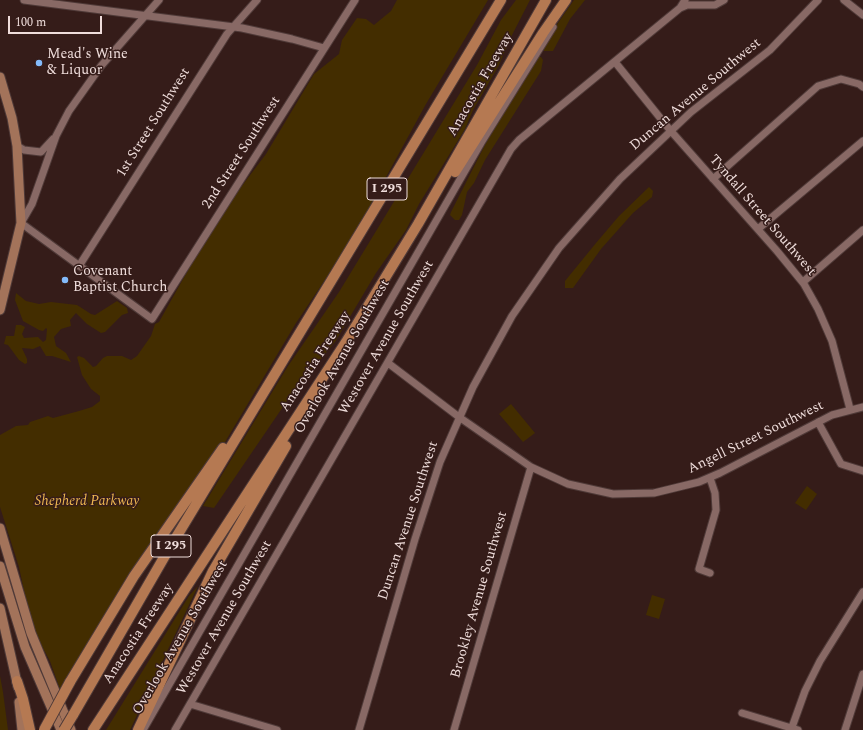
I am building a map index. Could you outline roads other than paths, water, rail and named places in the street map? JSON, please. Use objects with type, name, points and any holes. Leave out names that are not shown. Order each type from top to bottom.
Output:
[{"type":"highway","name":"Anacostia Freeway","points":[[64,730],[153,575],[501,0]]},
{"type":"highway","name":"Anacostia Freeway","points":[[93,730],[346,342],[418,224],[546,0]]},
{"type":"highway","points":[[418,224],[442,191],[543,33],[566,0]]},
{"type":"highway","points":[[44,730],[70,682],[124,591],[155,543],[218,455],[246,412],[273,378]]},
{"type":"highway","points":[[138,730],[206,584],[288,443],[302,410]]},
{"type":"highway","points":[[17,681],[24,699],[30,730]]},
{"type":"main road","points":[[0,78],[12,118],[17,146],[21,223],[0,310]]},
{"type":"main road","points":[[0,528],[31,633],[71,730]]},
{"type":"main road","points":[[0,566],[25,647],[60,730]]},
{"type":"main road","points":[[0,608],[17,681],[22,730]]},
{"type":"street","points":[[24,0],[65,3],[146,16],[233,27],[292,38],[324,48]]},
{"type":"street","points":[[79,266],[21,223],[32,204],[56,136],[68,111],[88,81],[159,0]]},
{"type":"street","name":"1st Street Southwest","points":[[79,266],[221,43],[257,0]]},
{"type":"street","name":"2nd Street Southwest","points":[[79,266],[152,319],[355,0]]},
{"type":"street","name":"Overlook Avenue Southwest","points":[[143,730],[481,143],[570,0]]},
{"type":"street","name":"Westover Avenue Southwest","points":[[175,730],[511,148],[680,8],[685,0]]},
{"type":"street","points":[[680,8],[687,5],[714,5],[724,0]]},
{"type":"street","name":"Duncan Avenue Southwest","points":[[359,730],[430,489],[475,382],[500,337],[552,258],[605,194],[670,130],[770,50],[818,0]]},
{"type":"street","points":[[844,0],[863,15]]},
{"type":"street","name":"Tyndall Street Southwest","points":[[615,62],[670,130],[803,282],[818,309],[832,341],[850,409]]},
{"type":"street","points":[[713,179],[818,86],[841,79],[859,84],[863,87]]},
{"type":"street","points":[[17,146],[24,150],[41,152],[46,149],[56,136]]},
{"type":"street","points":[[758,229],[863,141]]},
{"type":"street","points":[[803,282],[863,230]]},
{"type":"street","name":"Angell Street Southwest","points":[[388,363],[459,417],[531,467],[568,484],[613,494],[659,492],[683,487],[710,478],[837,413],[863,406]]},
{"type":"street","points":[[818,422],[841,464],[863,471]]},
{"type":"street","name":"Brookley Avenue Southwest","points":[[454,730],[531,467]]},
{"type":"street","points":[[710,478],[715,493],[716,510],[699,570],[710,573]]},
{"type":"street","points":[[742,713],[793,729],[805,691],[820,661],[863,592]]},
{"type":"street","points":[[845,730],[863,674]]},
{"type":"street","points":[[190,704],[277,730]]},
{"type":"place","name":"Mead's Wine & Liquor","points":[[39,63]]},
{"type":"place","name":"Covenant Baptist Church","points":[[65,280]]},
{"type":"park label","name":"Shepherd Parkway","points":[[87,502]]}]
